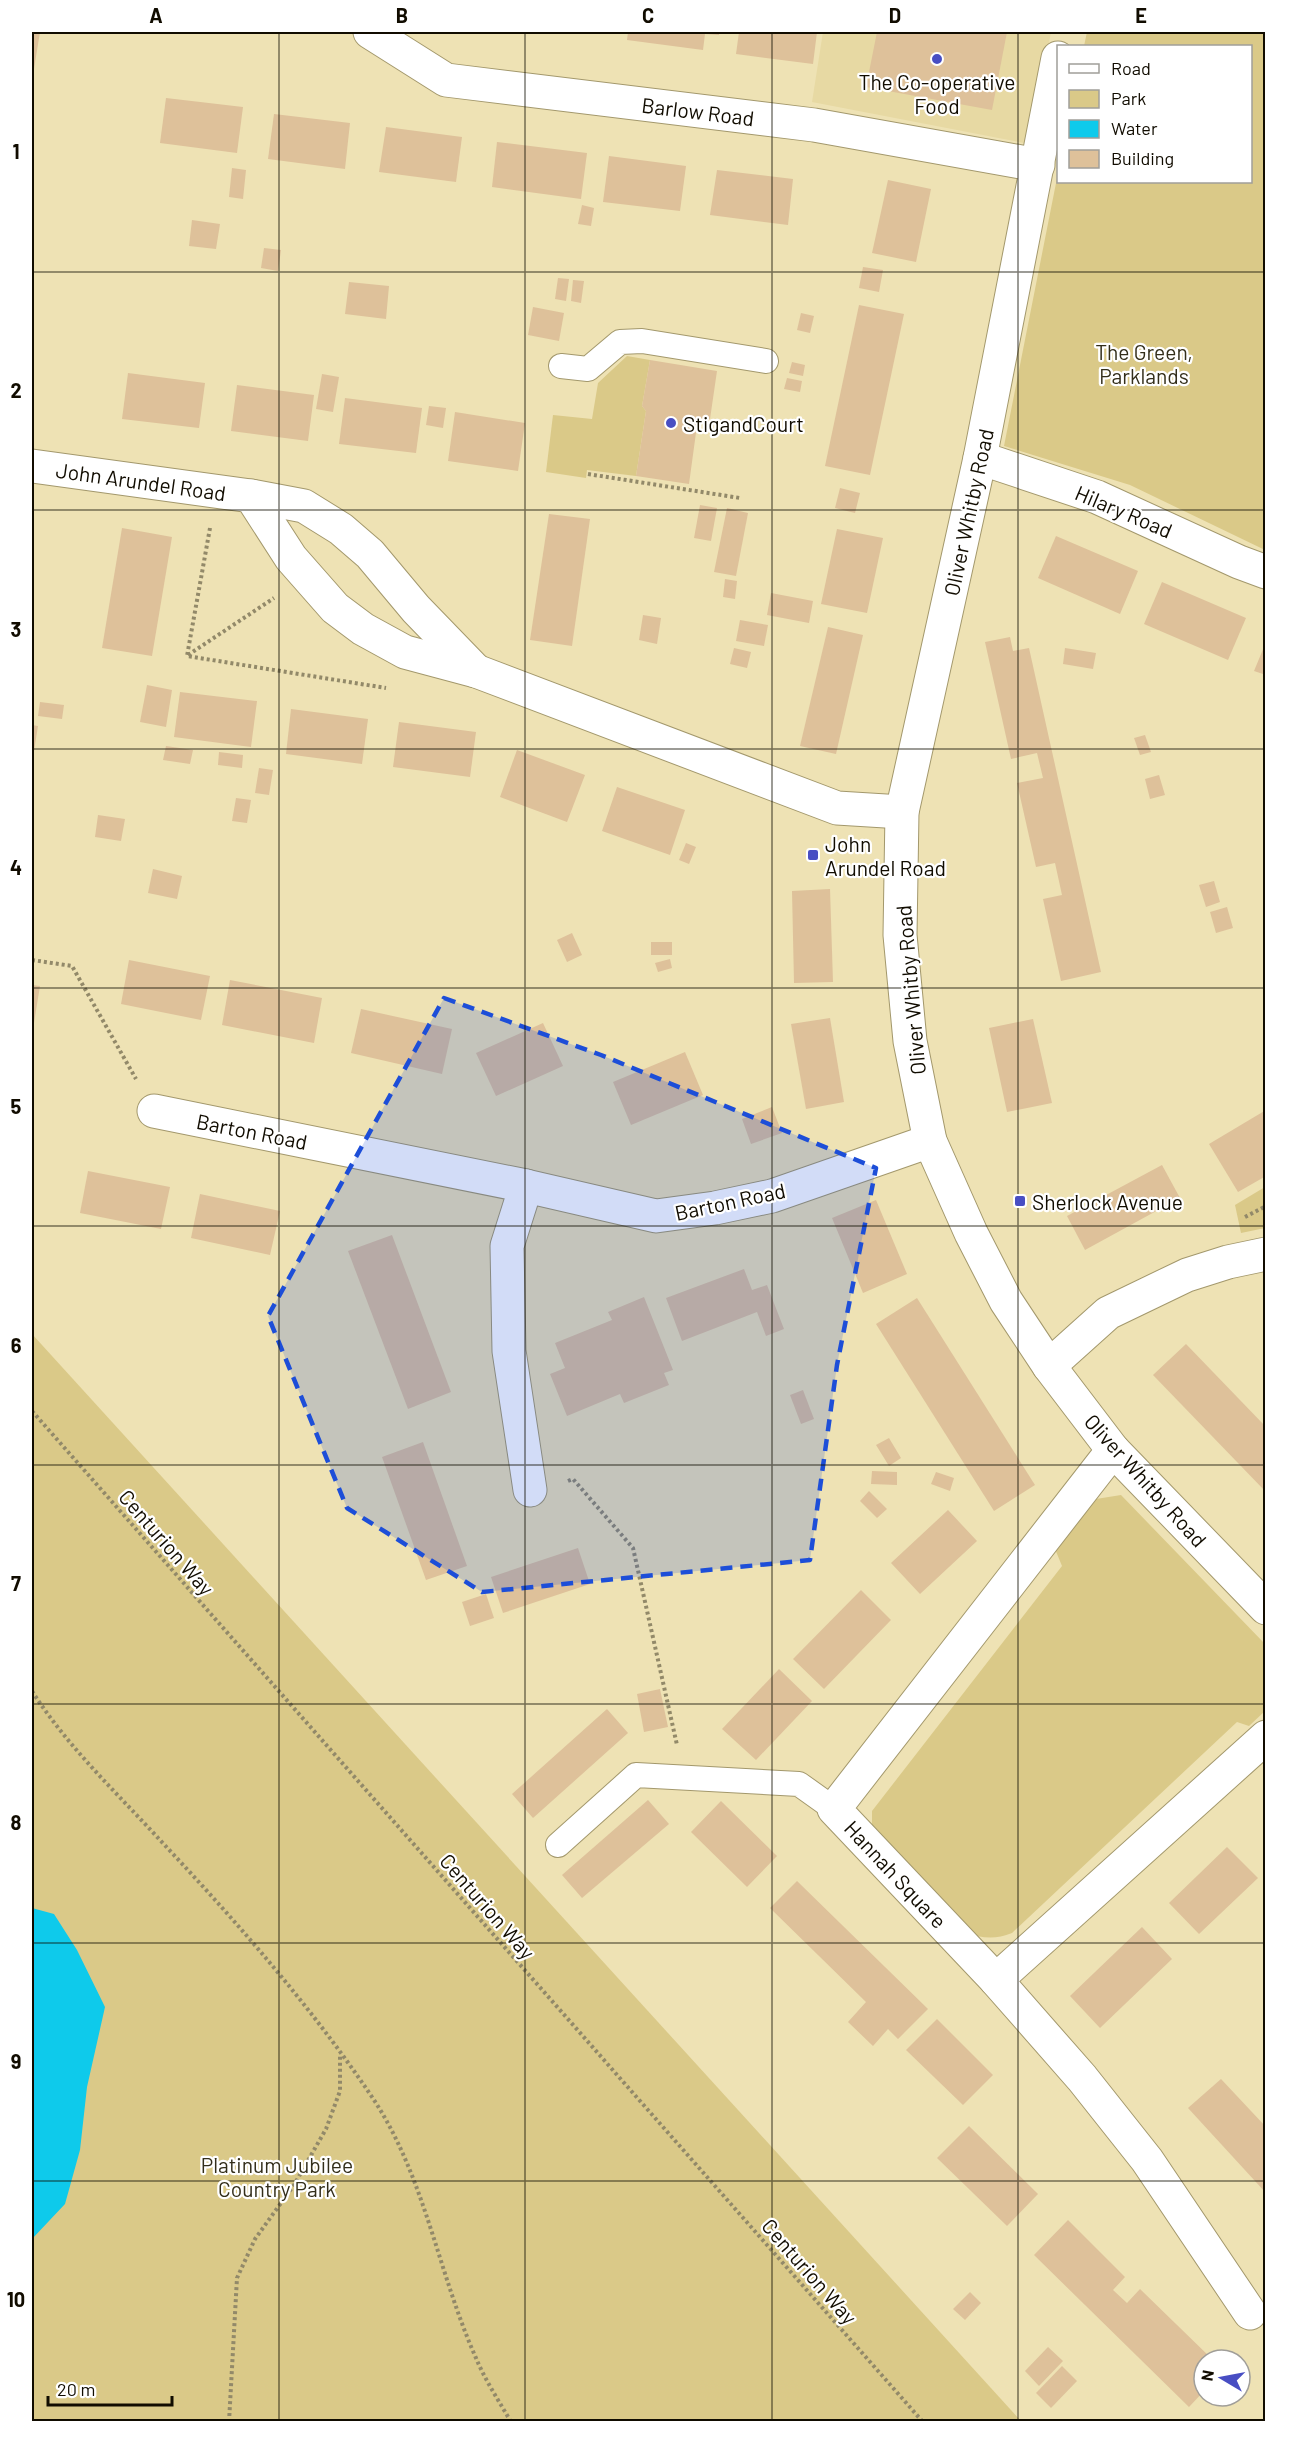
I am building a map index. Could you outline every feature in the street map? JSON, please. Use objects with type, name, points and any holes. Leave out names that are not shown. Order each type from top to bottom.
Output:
[{"type":"street","name":"Barlow Road","points":[[370,32],[446,80],[814,125],[1038,165]]},
{"type":"street","name":"Oliver Whitby Road","points":[[1057,68],[980,458],[902,812],[900,935],[910,1041],[930,1141],[971,1233],[1006,1301],[1049,1366],[1113,1450],[1266,1608]]},
{"type":"street","name":"Hilary Road","points":[[980,458],[1097,497],[1239,562],[1266,572]]},
{"type":"street","name":"John Arundel Road","points":[[32,466],[251,496],[304,506],[341,529],[370,554],[416,609],[476,671]]},
{"type":"street","name":"John Arundel Road","points":[[251,496],[291,558],[335,608],[363,629],[405,652],[476,671],[837,808],[902,812]]},
{"type":"street","name":"Barton Road","points":[[154,1111],[526,1186],[656,1216],[715,1208],[772,1196],[930,1141]]},
{"type":"street","points":[[526,1186],[507,1246],[509,1351],[530,1490]]},
{"type":"street","points":[[1049,1366],[1108,1312],[1187,1275],[1228,1262],[1266,1254]]},
{"type":"street","name":"Hannah Square","points":[[1113,1450],[834,1809],[996,1980],[1082,2078],[1148,2160],[1250,2313]]},
{"type":"street","points":[[996,1980],[1266,1737]]},
{"type":"lane","points":[[561,366],[588,369],[620,342],[642,340],[766,361]]},
{"type":"lane","points":[[558,1845],[636,1775],[799,1784],[834,1809]]},
{"type":"path","points":[[588,474],[740,498]]},
{"type":"path","points":[[187,656],[216,492]]},
{"type":"path","points":[[187,656],[307,576]]},
{"type":"path","points":[[187,656],[394,689]]},
{"type":"path","points":[[32,960],[72,966],[154,1111]]},
{"type":"path","name":"Centurion Way","points":[[32,1411],[923,2421]]},
{"type":"path","points":[[530,1490],[573,1479],[633,1548],[685,1778]]},
{"type":"path","points":[[32,1691],[90,1766],[265,1956],[373,2098],[395,2137],[413,2178],[434,2244],[476,2359],[511,2421]]},
{"type":"path","points":[[229,2421],[237,2278],[255,2239],[294,2185],[326,2129],[340,2091],[340,2053]]},
{"type":"highlighted area","points":[[444,998],[601,1055],[876,1168],[837,1365],[810,1560],[482,1592],[347,1508],[268,1316]]},
{"type":"shaded area","points":[[823,32],[1051,32],[1029,144],[812,102]]},
{"type":"green space","name":"The Green, Parklands","points":[[1087,32],[1265,32],[1265,550],[1130,485],[1004,446],[1057,178],[1057,183],[1252,183],[1252,45],[1084,45]]},
{"type":"green space","points":[[627,356],[650,360],[642,406],[646,411],[636,476],[587,470],[586,478],[546,472],[553,415],[592,419],[598,383]]},
{"type":"green space","points":[[1265,1187],[1265,1228],[1241,1233],[1235,1205]]},
{"type":"green space","name":"Platinum Jubilee Country Park","points":[[32,1334],[1021,2421],[32,2421]]},
{"type":"green space","points":[[1121,1495],[1265,1644],[1265,1711],[1249,1726],[1237,1722],[1012,1933],[988,1938],[965,1933],[872,1830],[872,1811],[1062,1566],[1055,1549],[1096,1499]]},
{"type":"water","points":[[32,1908],[54,1914],[77,1950],[105,2007],[87,2087],[80,2150],[65,2204],[32,2239]]},
{"type":"building","points":[[32,32],[40,32],[33,75],[32,75]]},
{"type":"building","points":[[628,32],[719,32],[719,35],[705,34],[703,50],[627,40]]},
{"type":"building","points":[[739,32],[817,32],[813,64],[736,54]]},
{"type":"building","name":"The Co-operative Food","points":[[877,32],[1007,32],[992,110],[866,87]]},
{"type":"building","points":[[166,98],[243,107],[237,153],[160,143]]},
{"type":"building","points":[[274,114],[350,123],[345,169],[268,159]]},
{"type":"building","points":[[386,127],[462,137],[456,182],[379,172]]},
{"type":"building","points":[[497,142],[587,153],[581,199],[492,187]]},
{"type":"building","points":[[609,156],[686,166],[680,211],[603,202]]},
{"type":"building","points":[[232,168],[246,170],[243,199],[229,197]]},
{"type":"building","points":[[717,170],[793,179],[788,225],[710,215]]},
{"type":"building","points":[[888,180],[931,189],[916,262],[872,253]]},
{"type":"building","points":[[582,205],[594,208],[591,226],[578,224]]},
{"type":"building","points":[[192,220],[220,224],[216,249],[189,246]]},
{"type":"building","points":[[264,248],[281,250],[278,271],[261,268]]},
{"type":"building","points":[[863,267],[883,270],[879,292],[859,288]]},
{"type":"building","points":[[558,278],[569,279],[566,301],[555,299]]},
{"type":"building","points":[[573,280],[584,281],[581,303],[571,301]]},
{"type":"building","points":[[349,282],[389,286],[386,319],[345,314]]},
{"type":"building","points":[[859,305],[904,314],[870,475],[825,466]]},
{"type":"building","points":[[533,307],[564,313],[559,341],[528,335]]},
{"type":"building","points":[[801,313],[814,316],[810,333],[797,330]]},
{"type":"building","name":"StigandCourt","points":[[650,360],[717,371],[710,419],[698,418],[689,484],[636,476],[646,411],[642,406]]},
{"type":"building","points":[[792,362],[805,365],[803,376],[789,373]]},
{"type":"building","points":[[128,373],[205,383],[199,428],[122,419]]},
{"type":"building","points":[[322,374],[339,377],[333,412],[316,409]]},
{"type":"building","points":[[787,378],[802,381],[800,392],[784,389]]},
{"type":"building","points":[[237,385],[314,395],[308,441],[231,431]]},
{"type":"building","points":[[345,398],[422,408],[416,453],[339,444]]},
{"type":"building","points":[[429,406],[446,408],[443,428],[426,425]]},
{"type":"building","points":[[455,412],[525,423],[518,471],[448,461]]},
{"type":"building","points":[[840,488],[860,493],[855,513],[835,508]]},
{"type":"building","points":[[700,505],[717,508],[711,541],[694,538]]},
{"type":"building","points":[[727,508],[748,513],[736,576],[714,572]]},
{"type":"building","points":[[549,514],[590,519],[572,646],[530,640]]},
{"type":"building","points":[[122,528],[172,537],[152,656],[102,648]]},
{"type":"building","points":[[837,529],[883,538],[867,613],[821,604]]},
{"type":"building","points":[[1056,536],[1138,571],[1120,614],[1038,578]]},
{"type":"building","points":[[725,579],[737,581],[735,599],[723,597]]},
{"type":"building","points":[[1162,582],[1246,618],[1228,660],[1144,624]]},
{"type":"building","points":[[771,593],[813,601],[809,623],[767,615]]},
{"type":"building","points":[[643,615],[661,618],[657,644],[639,640]]},
{"type":"building","points":[[740,620],[768,625],[764,646],[736,641]]},
{"type":"building","points":[[828,627],[863,635],[836,754],[800,746]]},
{"type":"building","points":[[1010,637],[1013,651],[1029,648],[1101,972],[1061,981],[1043,899],[1062,895],[1055,863],[1036,867],[1017,783],[1043,778],[1037,753],[1011,759],[985,642]]},
{"type":"building","points":[[1266,642],[1266,675],[1254,671]]},
{"type":"building","points":[[734,648],[751,652],[747,668],[730,664]]},
{"type":"building","points":[[1065,648],[1096,653],[1093,669],[1063,664]]},
{"type":"building","points":[[147,685],[172,690],[166,727],[140,722]]},
{"type":"building","points":[[180,692],[257,701],[251,747],[174,737]]},
{"type":"building","points":[[40,702],[64,705],[62,719],[38,716]]},
{"type":"building","points":[[291,709],[368,719],[362,764],[286,754]]},
{"type":"building","points":[[399,722],[476,732],[470,777],[393,767]]},
{"type":"building","points":[[32,725],[38,726],[34,751],[32,751]]},
{"type":"building","points":[[1145,735],[1151,752],[1140,755],[1134,738]]},
{"type":"building","points":[[166,746],[193,750],[190,764],[163,760]]},
{"type":"building","points":[[517,750],[585,775],[567,822],[500,797]]},
{"type":"building","points":[[219,752],[243,755],[242,768],[218,765]]},
{"type":"building","points":[[259,768],[273,770],[269,795],[255,793]]},
{"type":"building","points":[[1159,775],[1165,795],[1150,799],[1145,779]]},
{"type":"building","points":[[617,787],[685,810],[670,855],[602,831]]},
{"type":"building","points":[[236,798],[251,800],[247,823],[232,821]]},
{"type":"building","points":[[98,815],[125,819],[121,841],[95,837]]},
{"type":"building","points":[[686,843],[696,847],[689,864],[679,860]]},
{"type":"building","points":[[153,869],[182,876],[177,899],[148,893]]},
{"type":"building","points":[[1214,881],[1220,902],[1206,907],[1199,885]]},
{"type":"building","points":[[830,889],[833,982],[794,983],[792,891]]},
{"type":"building","points":[[1227,907],[1233,928],[1216,933],[1210,912]]},
{"type":"building","points":[[572,933],[582,955],[567,962],[557,940]]},
{"type":"building","points":[[651,942],[672,942],[672,955],[651,955]]},
{"type":"building","points":[[670,959],[672,968],[658,972],[655,963]]},
{"type":"building","points":[[129,960],[210,976],[201,1020],[121,1004]]},
{"type":"building","points":[[230,980],[322,998],[314,1043],[222,1025]]},
{"type":"building","points":[[32,985],[40,986],[33,1029],[32,1029]]},
{"type":"building","points":[[361,1009],[452,1029],[442,1074],[351,1053]]},
{"type":"building","points":[[830,1018],[844,1102],[806,1109],[791,1024]]},
{"type":"building","points":[[1033,1019],[1052,1103],[1007,1112],[989,1028]]},
{"type":"building","points":[[543,1023],[563,1066],[496,1096],[476,1053]]},
{"type":"building","points":[[685,1052],[703,1095],[631,1125],[613,1082]]},
{"type":"building","points":[[772,1107],[782,1133],[751,1144],[742,1119]]},
{"type":"building","points":[[1266,1110],[1266,1176],[1238,1192],[1209,1144]]},
{"type":"building","points":[[1162,1165],[1180,1198],[1085,1250],[1067,1216]]},
{"type":"building","points":[[88,1171],[170,1187],[161,1229],[80,1213]]},
{"type":"building","points":[[200,1194],[280,1211],[270,1255],[191,1238]]},
{"type":"building","points":[[876,1200],[907,1274],[863,1293],[832,1218]]},
{"type":"building","points":[[392,1235],[451,1392],[408,1409],[348,1251]]},
{"type":"building","points":[[744,1269],[752,1290],[767,1285],[784,1329],[766,1336],[757,1312],[682,1341],[666,1298]]},
{"type":"building","points":[[644,1297],[673,1370],[664,1373],[669,1385],[624,1403],[620,1394],[567,1416],[550,1374],[565,1368],[555,1343],[612,1320],[608,1312]]},
{"type":"building","points":[[917,1298],[1035,1485],[994,1511],[876,1324]]},
{"type":"building","points":[[1186,1344],[1266,1427],[1266,1492],[1153,1375]]},
{"type":"building","points":[[803,1390],[814,1419],[801,1424],[790,1395]]},
{"type":"building","points":[[889,1438],[901,1458],[889,1466],[876,1445]]},
{"type":"building","points":[[423,1442],[467,1566],[426,1580],[382,1457]]},
{"type":"building","points":[[872,1471],[897,1472],[897,1485],[871,1484]]},
{"type":"building","points":[[936,1472],[954,1478],[950,1491],[931,1484]]},
{"type":"building","points":[[869,1491],[887,1509],[877,1518],[860,1501]]},
{"type":"building","points":[[948,1510],[977,1541],[920,1594],[891,1563]]},
{"type":"building","points":[[578,1548],[590,1584],[503,1613],[491,1577]]},
{"type":"building","points":[[861,1590],[891,1620],[824,1689],[793,1659]]},
{"type":"building","points":[[486,1594],[494,1618],[470,1626],[462,1602]]},
{"type":"building","points":[[779,1669],[812,1701],[756,1760],[722,1729]]},
{"type":"building","points":[[660,1689],[668,1727],[644,1732],[637,1694]]},
{"type":"building","points":[[607,1709],[628,1733],[533,1818],[512,1794]]},
{"type":"building","points":[[648,1800],[669,1824],[582,1898],[562,1875]]},
{"type":"building","points":[[721,1801],[777,1856],[747,1887],[691,1832]]},
{"type":"building","points":[[1227,1847],[1258,1878],[1199,1934],[1169,1903]]},
{"type":"building","points":[[797,1881],[928,2009],[898,2039],[888,2029],[873,2046],[848,2022],[866,2002],[770,1908]]},
{"type":"building","points":[[1142,1927],[1172,1959],[1100,2028],[1070,1996]]},
{"type":"building","points":[[937,2019],[993,2075],[963,2105],[906,2050]]},
{"type":"building","points":[[1221,2079],[1266,2127],[1266,2193],[1188,2108]]},
{"type":"building","points":[[969,2126],[1038,2194],[1007,2226],[937,2158]]},
{"type":"building","points":[[1068,2220],[1125,2277],[1113,2290],[1127,2303],[1140,2289],[1201,2348],[1192,2348],[1192,2404],[1189,2407],[1034,2255]]},
{"type":"building","points":[[970,2292],[981,2303],[965,2320],[953,2309]]},
{"type":"building","points":[[1048,2347],[1063,2361],[1039,2386],[1025,2371]]},
{"type":"building","points":[[1062,2366],[1077,2381],[1051,2408],[1036,2393]]},
{"type":"place","name":"The Co-operative Food","points":[[937,59]]},
{"type":"place","name":"StigandCourt","points":[[671,423]]},
{"type":"place","name":"John Arundel Road","points":[[813,855]]},
{"type":"place","name":"Sherlock Avenue","points":[[1020,1201]]}]
